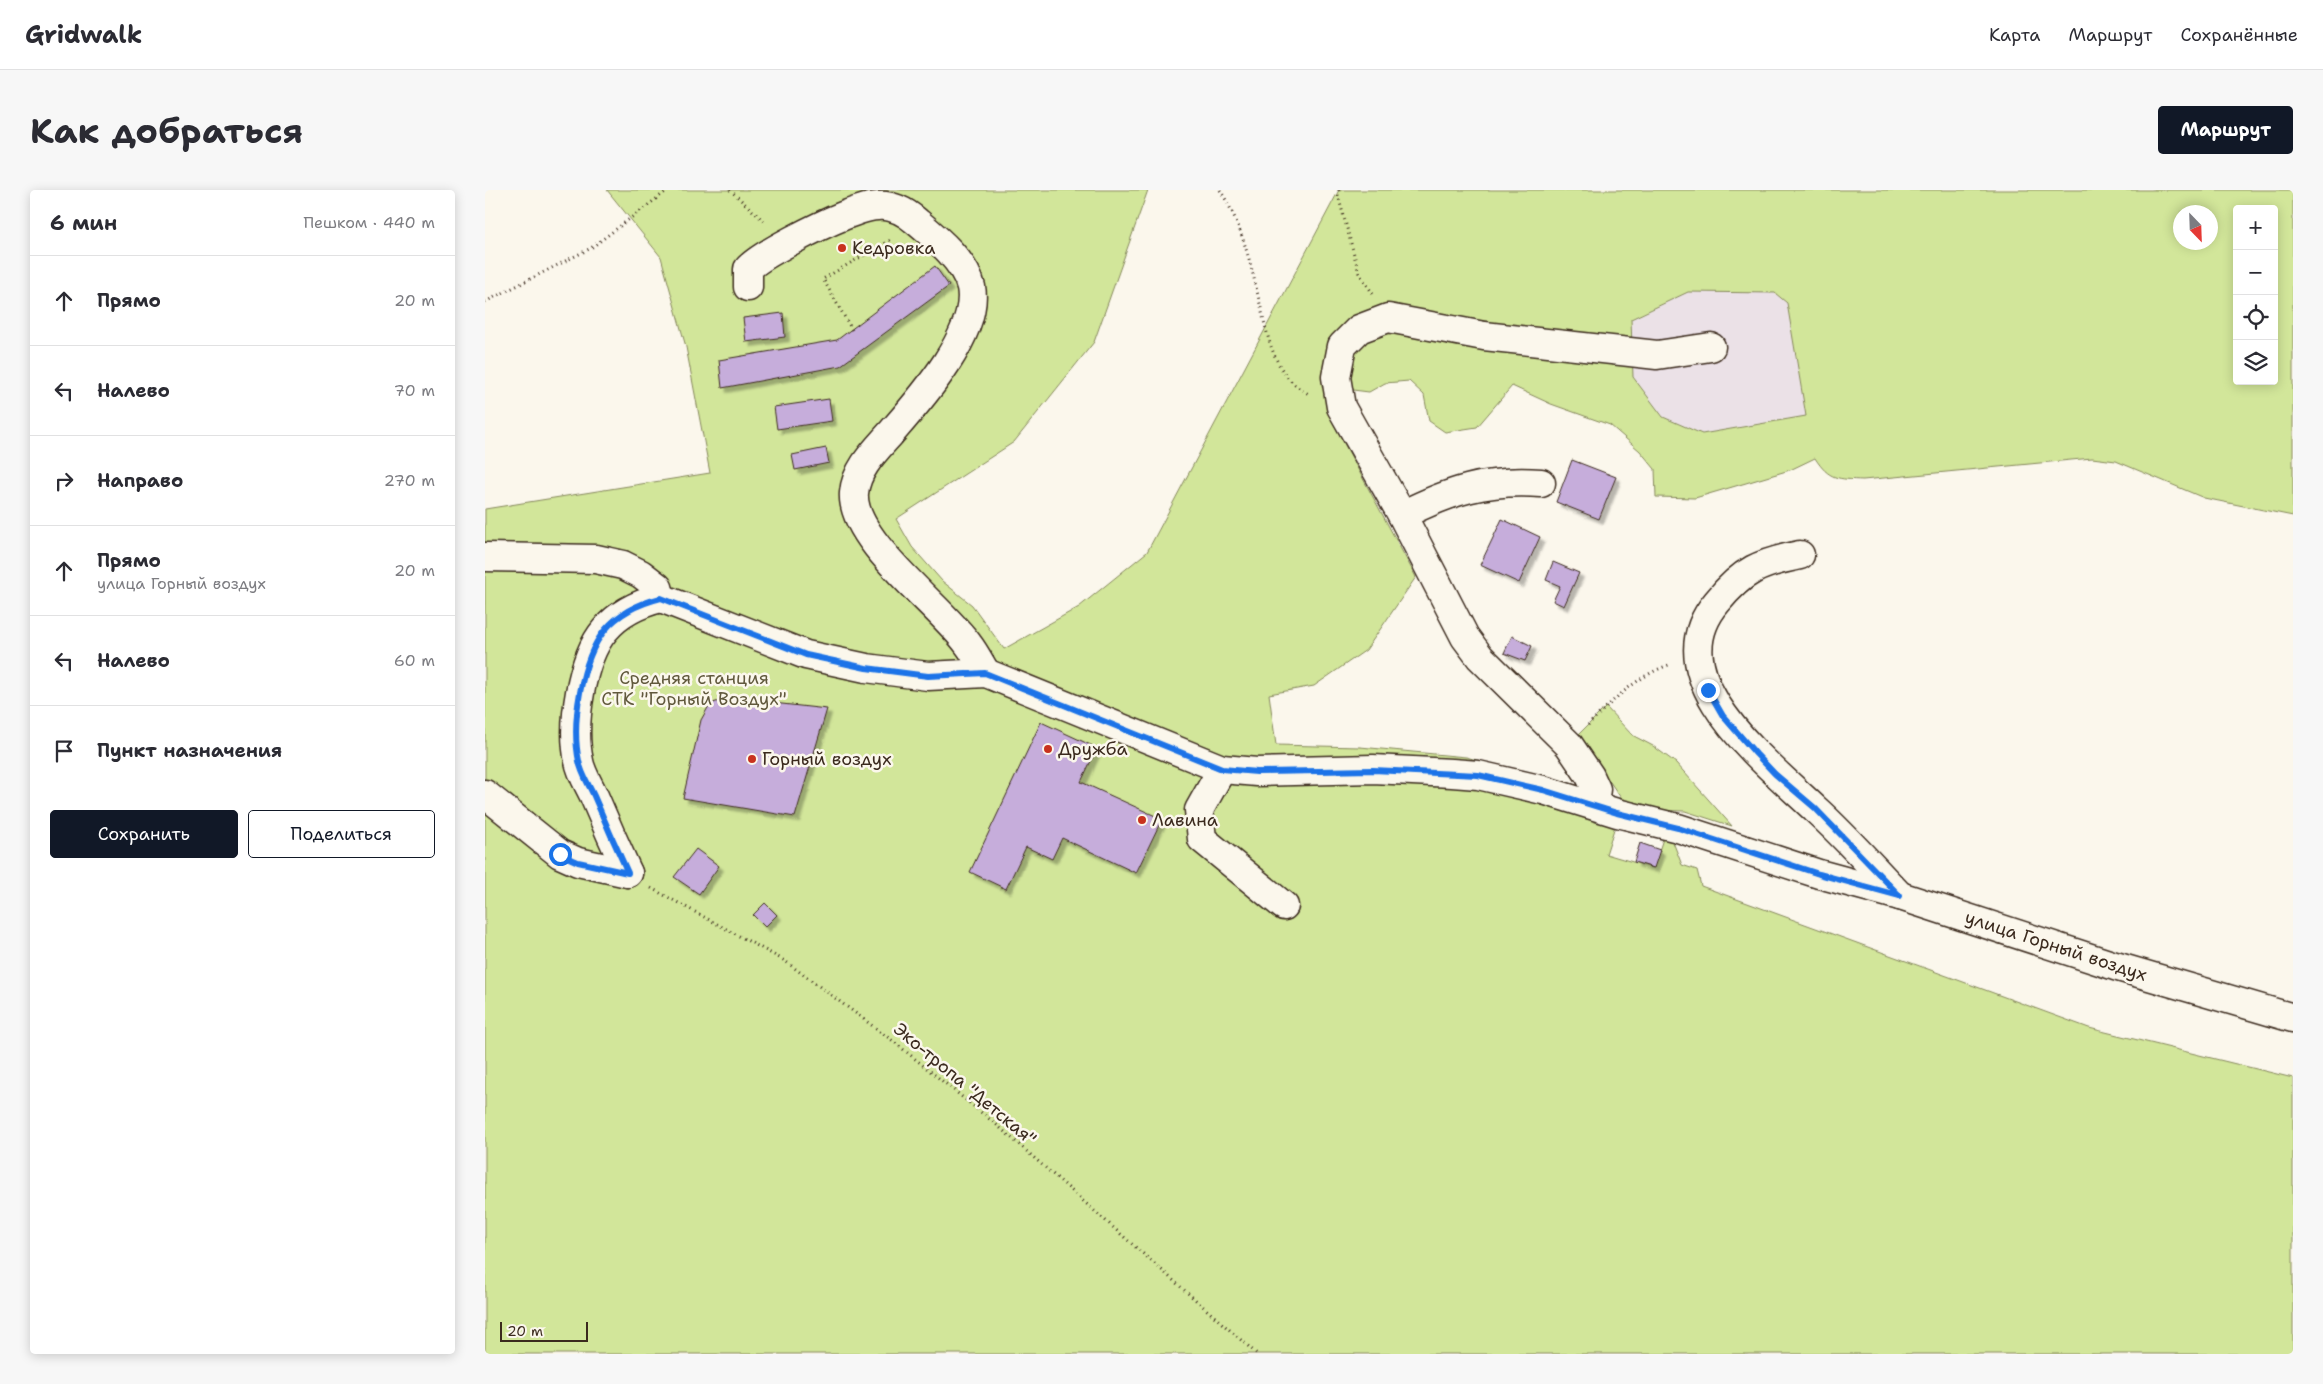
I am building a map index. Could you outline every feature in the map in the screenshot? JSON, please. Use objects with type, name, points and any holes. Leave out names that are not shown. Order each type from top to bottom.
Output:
[{"type":"street","points":[[628,873],[579,762],[576,731],[577,701],[595,644],[606,628],[646,602],[661,598],[806,655],[866,668],[928,676],[985,673],[968,643],[890,562],[871,538],[858,514],[853,493],[861,468],[920,398],[948,360],[957,344],[971,299],[971,287],[965,275],[940,242],[900,208],[867,207],[841,217],[752,263],[748,269],[748,287]]},
{"type":"street","points":[[1605,809],[1591,776],[1569,745],[1480,658],[1465,637],[1402,516],[1341,407],[1336,377],[1342,346],[1359,328],[1388,318],[1484,336],[1657,355],[1711,347]]},
{"type":"street","points":[[1402,516],[1432,500],[1464,488],[1513,481],[1541,483]]},
{"type":"street","points":[[1800,555],[1755,567],[1730,586],[1709,611],[1701,628],[1699,657],[1708,690],[1723,716],[1775,774],[1835,828],[1900,896]]},
{"type":"street","points":[[485,557],[596,559],[623,565],[641,574],[658,587],[661,598]]},
{"type":"street","name":"улица Горный воздух","points":[[985,673],[1222,769],[1257,772],[1373,770],[1461,774],[1543,790],[1678,828],[1819,874],[1900,896],[2115,966],[2293,1018]]},
{"type":"street","points":[[1222,769],[1199,810],[1202,839],[1284,906]]},
{"type":"street","points":[[485,794],[523,827],[560,854],[578,862],[628,873]]},
{"type":"path","points":[[485,302],[591,248],[668,190]]},
{"type":"path","points":[[730,190],[788,244]]},
{"type":"path","points":[[1220,190],[1237,221],[1253,275],[1267,337],[1279,364],[1292,382],[1310,395],[1341,407]]},
{"type":"path","points":[[1339,190],[1338,195],[1359,273],[1388,318]]},
{"type":"path","points":[[852,330],[823,279],[892,239]]},
{"type":"path","points":[[1606,707],[1636,683],[1659,668],[1699,657]]},
{"type":"path","name":"Эко-тропа \"Детская\"","points":[[628,873],[664,897],[785,962],[893,1041],[998,1126],[1257,1354]]},
{"type":"shaded area","points":[[1688,292],[1775,293],[1782,297],[1787,303],[1807,416],[1702,434],[1663,417],[1633,377],[1631,319]]},
{"type":"green space","name":"Средняя станция СТК \"Горный Воздух\"","points":[[607,190],[1148,190],[1094,342],[1014,442],[896,519],[912,547],[942,581],[972,605],[1004,649],[1079,607],[1147,552],[1339,190],[2293,190],[2293,516],[2204,498],[2116,461],[2092,458],[1863,480],[1835,477],[1825,471],[1815,458],[1790,470],[1695,498],[1656,497],[1655,469],[1640,451],[1610,425],[1551,404],[1512,386],[1477,427],[1445,432],[1429,421],[1424,395],[1409,381],[1385,383],[1369,392],[1353,390],[1348,376],[1341,407],[1332,421],[1416,577],[1366,650],[1314,686],[1269,694],[1276,745],[1360,747],[1466,757],[1528,774],[1518,798],[1615,826],[1606,854],[1653,868],[1663,839],[1673,842],[1682,865],[1697,870],[1701,886],[2089,1028],[2293,1078],[2293,1354],[485,1354],[485,509],[710,473],[686,347],[661,257]],"holes":[[[1688,292],[1775,293],[1787,303],[1806,416],[1702,434],[1663,417],[1633,377],[1631,319]]]},
{"type":"green space","points":[[1606,707],[1632,735],[1653,746],[1676,763],[1732,826],[1685,811],[1653,810],[1623,801],[1578,735]]},
{"type":"building","points":[[935,266],[949,286],[840,366],[722,388],[719,360],[837,340]]},
{"type":"building","points":[[783,313],[785,337],[746,342],[743,318]]},
{"type":"building","points":[[829,399],[832,421],[777,429],[774,407]]},
{"type":"building","points":[[826,448],[829,463],[795,470],[792,455]]},
{"type":"building","points":[[1572,460],[1616,477],[1599,519],[1556,502]]},
{"type":"building","points":[[1502,519],[1540,537],[1519,583],[1480,565]]},
{"type":"building","points":[[1553,562],[1579,573],[1564,606],[1553,601],[1560,586],[1546,580]]},
{"type":"building","points":[[1512,636],[1532,646],[1525,661],[1504,653]]},
{"type":"building","name":"Горный воздух","points":[[728,698],[827,709],[795,817],[683,798],[701,720],[710,704]]},
{"type":"building","points":[[1041,722],[1097,748],[1081,782],[1162,819],[1136,873],[1062,838],[1052,859],[1026,847],[1006,889],[970,872]]},
{"type":"building","points":[[1640,843],[1660,850],[1654,868],[1634,862]]},
{"type":"building","points":[[696,849],[719,866],[699,894],[674,877]]},
{"type":"building","points":[[765,903],[777,915],[765,927],[753,915]]},
{"type":"place","name":"Кедровка","points":[[842,248]]},
{"type":"place","name":"Дружба","points":[[1048,749]]},
{"type":"place","name":"Горный воздух","points":[[752,759]]},
{"type":"place","name":"Лавина","points":[[1142,820]]},
{"type":"route","points":[[560,854],[578,862],[628,873],[579,762],[576,731],[577,701],[595,644],[606,628],[617,618],[646,602],[661,598],[806,655],[866,668],[928,676],[985,673],[1222,769],[1257,772],[1373,770],[1478,775],[1543,790],[1594,804],[1617,813],[1678,828],[1819,874],[1900,896],[1815,808],[1775,774],[1756,754],[1723,716],[1708,690]]}]
